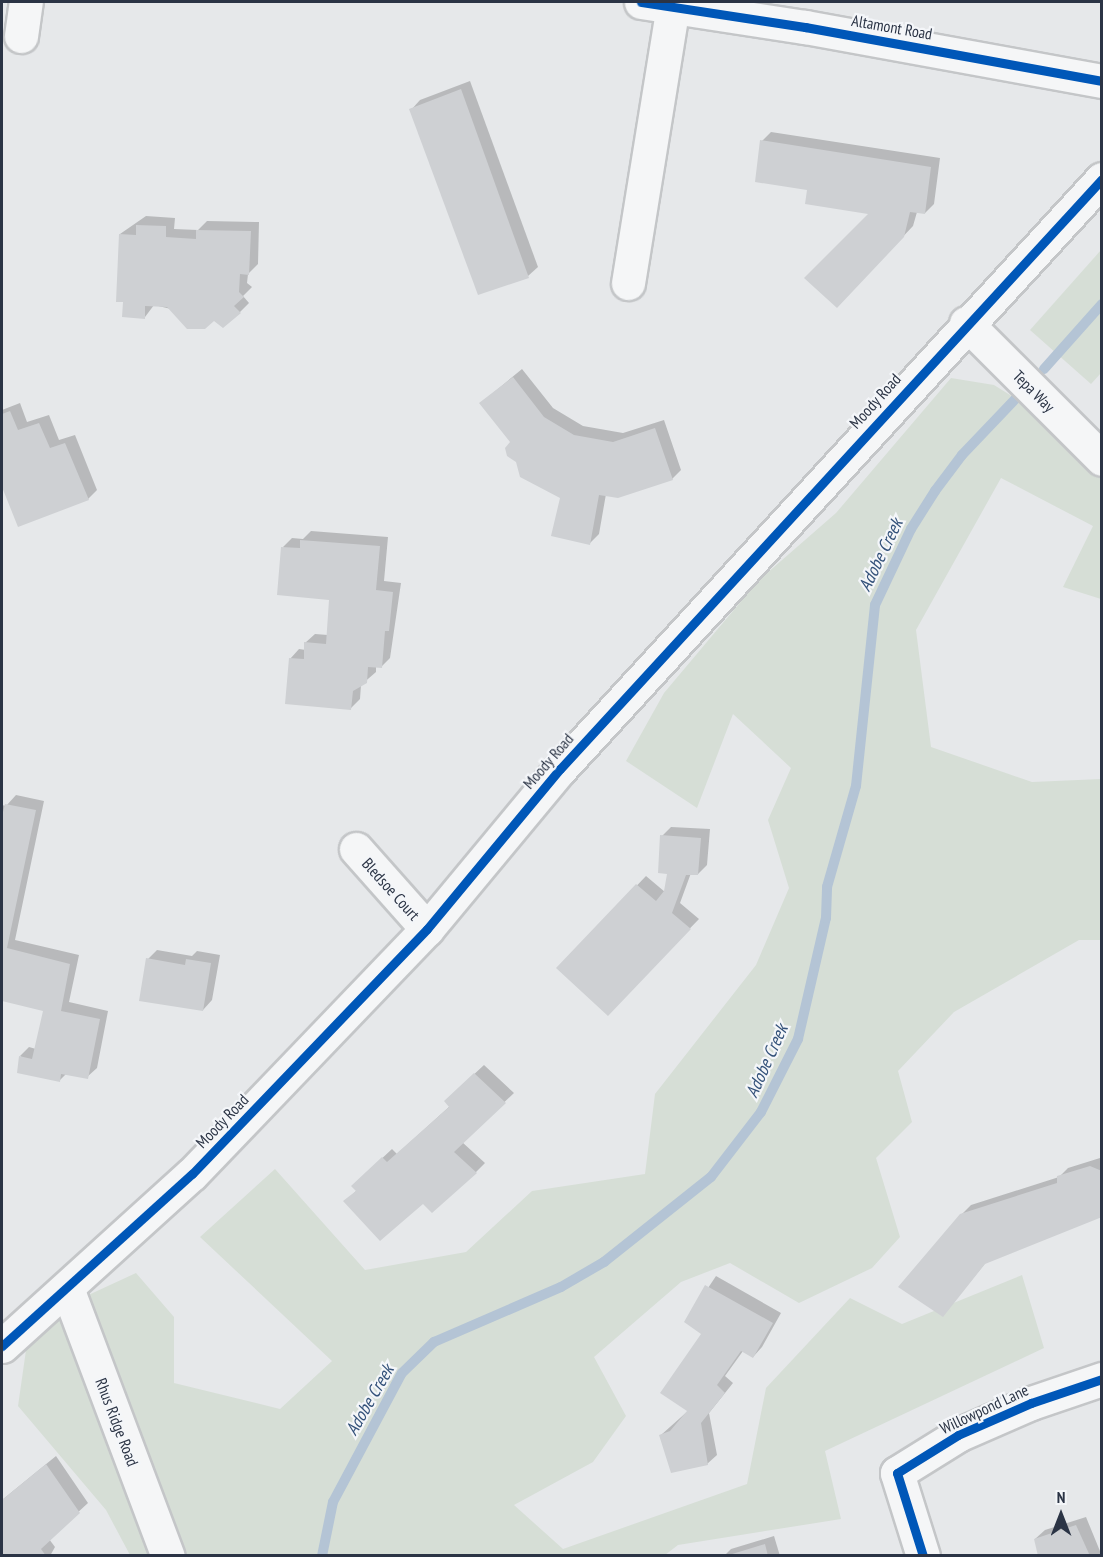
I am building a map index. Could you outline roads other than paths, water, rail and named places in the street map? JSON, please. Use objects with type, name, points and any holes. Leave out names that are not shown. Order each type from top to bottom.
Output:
[{"type":"street","points":[[21,36],[26,2]]},
{"type":"street","name":"Altamont Road","points":[[640,2],[1101,81]]},
{"type":"street","points":[[628,283],[673,6]]},
{"type":"street","name":"Moody Road","points":[[2,1346],[192,1174],[426,929],[560,768],[966,323],[1101,179]]},
{"type":"street","name":"Tepa Way","points":[[966,323],[1101,459]]},
{"type":"street","name":"Bledsoe Court","points":[[356,849],[426,929]]},
{"type":"street","name":"Rhus Ridge Road","points":[[67,1288],[168,1556]]},
{"type":"street","name":"Willowpond Lane","points":[[922,1556],[897,1473],[958,1435],[1030,1403],[1101,1379]]},
{"type":"waterway","name":"Adobe Creek","points":[[1044,369],[1102,304]]},
{"type":"waterway","name":"Adobe Creek","points":[[322,1556],[333,1502],[402,1373],[434,1342],[561,1287],[604,1262],[711,1177],[761,1112],[798,1039],[826,918],[827,887],[856,786],[875,605],[911,529],[935,491],[962,455],[1024,390]]}]
